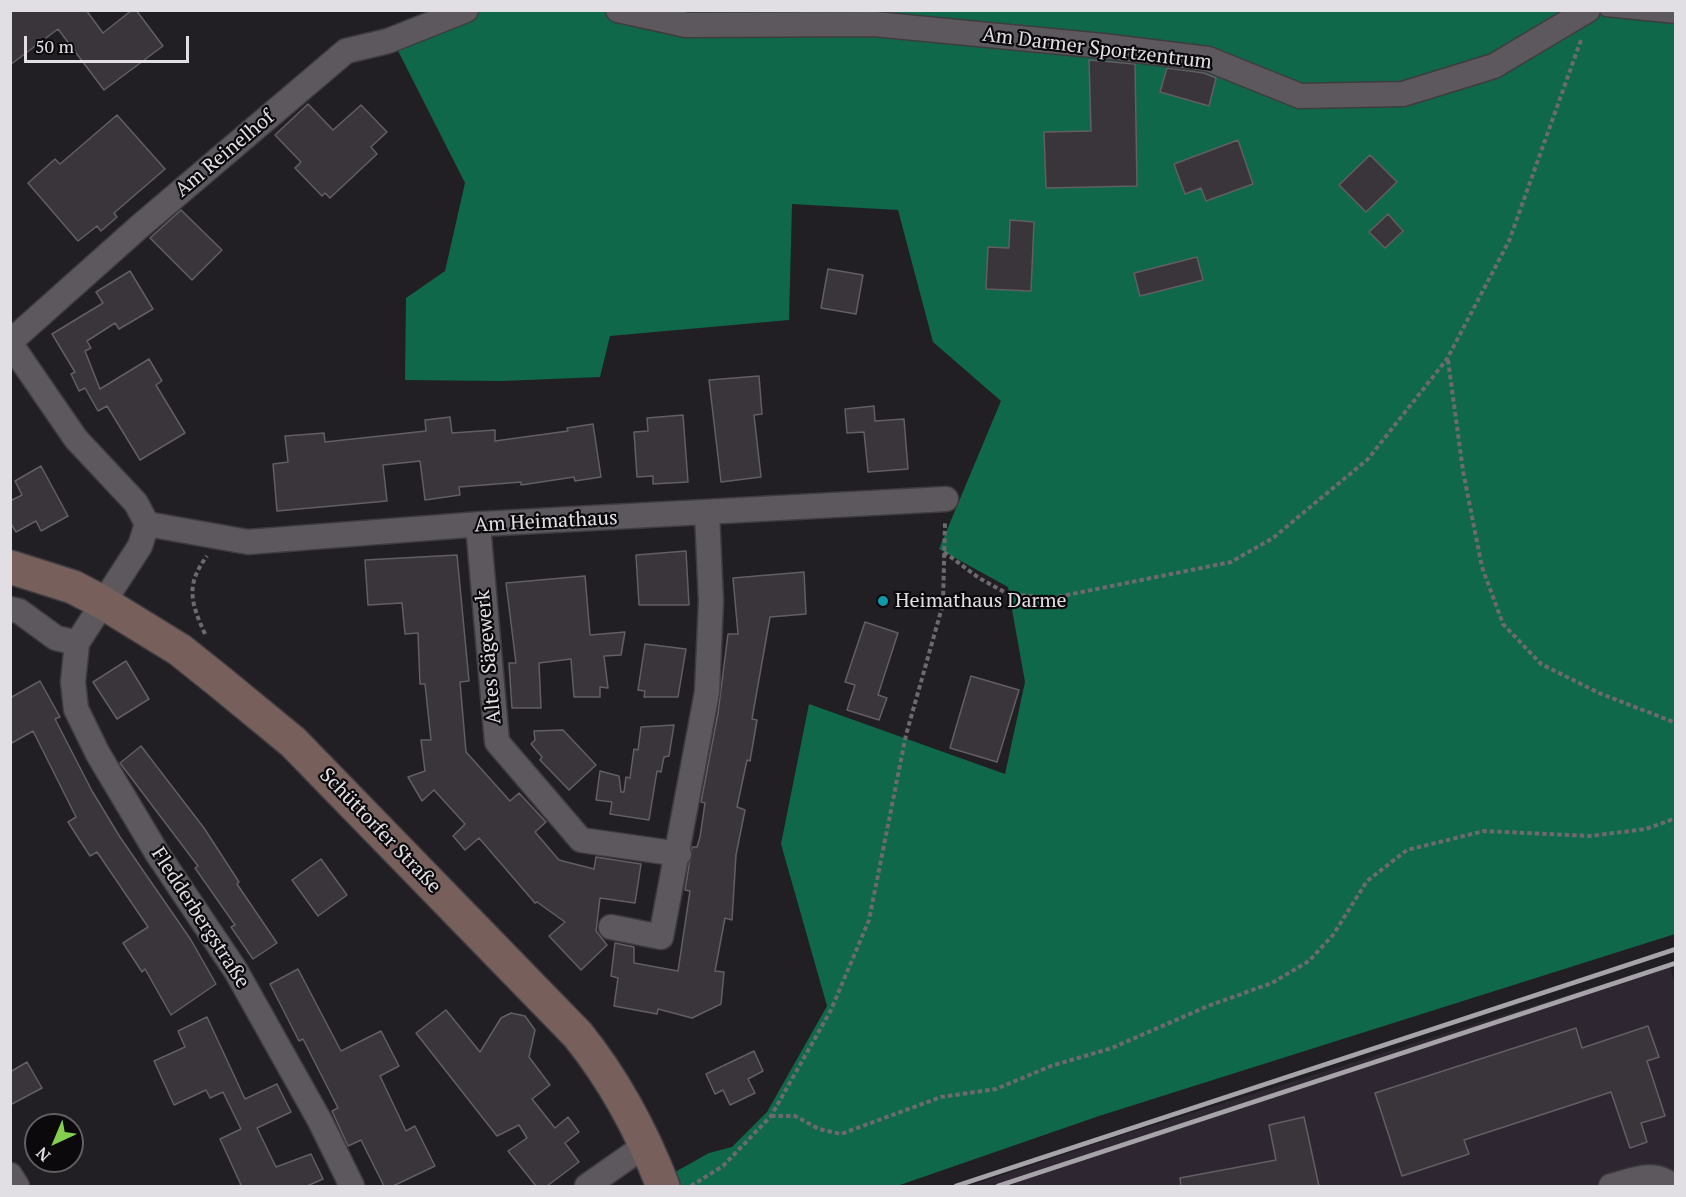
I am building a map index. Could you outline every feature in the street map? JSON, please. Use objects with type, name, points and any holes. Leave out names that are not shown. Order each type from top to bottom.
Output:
[{"type":"main road","name":"Schüttorfer Straße","points":[[10,567],[73,587],[180,650],[293,742],[578,1035],[604,1067],[647,1144],[663,1186]]},
{"type":"street","name":"Am Reinelhof","points":[[10,342],[139,227],[346,51],[388,40],[466,10]]},
{"type":"street","name":"Am Darmer Sportzentrum","points":[[618,10],[686,25],[874,24],[1103,46],[1208,59],[1300,96],[1403,94],[1494,66],[1586,21]]},
{"type":"street","points":[[10,342],[76,439],[136,503],[147,524],[140,546],[77,643],[56,638],[19,611],[10,609]]},
{"type":"street","name":"Am Heimathaus","points":[[147,524],[248,542],[478,525],[946,499]]},
{"type":"street","points":[[612,927],[661,937],[679,854],[707,692],[711,601],[707,513]]},
{"type":"street","name":"Altes Sägewerk","points":[[478,525],[497,742],[581,840],[679,854]]},
{"type":"street","name":"Fledderbergstraße","points":[[77,643],[74,682],[76,709],[98,754],[157,853],[236,972],[320,1121],[352,1186]]},
{"type":"street","points":[[588,1186],[647,1144]]},
{"type":"street","points":[[10,1175],[17,1186]]},
{"type":"street","points":[[1611,1186],[1642,1177],[1665,1180],[1671,1186]]},
{"type":"lane","points":[[1606,10],[1676,17]]},
{"type":"path","points":[[944,552],[979,578],[1008,594],[1052,598],[1231,562],[1273,538],[1368,459],[1448,359],[1509,241],[1563,95],[1586,21]]},
{"type":"path","points":[[1448,359],[1463,471],[1480,556],[1503,624],[1541,664],[1599,693],[1676,723]]},
{"type":"path","points":[[691,1186],[723,1166],[771,1116],[831,1010],[868,920],[906,735],[943,604],[946,499]]},
{"type":"path","points":[[209,641],[192,604],[194,572],[220,538]]},
{"type":"path","points":[[771,1116],[795,1116],[819,1129],[841,1134],[941,1097],[996,1089],[1051,1066],[1112,1048],[1208,1006],[1272,983],[1309,962],[1333,935],[1366,881],[1407,850],[1484,831],[1590,836],[1646,829],[1676,818]]},
{"type":"shaded area","points":[[1669,963],[1676,988],[1675,1186],[970,1186],[1110,1139]]},
{"type":"green space","points":[[448,10],[1675,11],[1675,934],[1099,1116],[897,1186],[675,1186],[668,1176],[709,1153],[732,1147],[767,1112],[827,1006],[781,844],[809,704],[1005,774],[1025,682],[1008,587],[939,549],[1001,401],[933,342],[898,210],[792,204],[789,320],[610,336],[600,377],[502,381],[405,380],[406,298],[445,271],[465,183],[389,33]]},
{"type":"building","points":[[10,10],[86,10],[103,33],[132,10],[136,10],[163,46],[104,90],[58,29],[10,65]]},
{"type":"building","points":[[1089,60],[1135,64],[1137,186],[1046,188],[1044,132],[1091,131]]},
{"type":"building","points":[[1167,68],[1204,73],[1216,78],[1209,106],[1160,92]]},
{"type":"building","points":[[308,104],[333,130],[361,105],[387,132],[371,147],[377,154],[330,198],[325,193],[322,196],[295,168],[301,162],[275,135]]},
{"type":"building","points":[[117,115],[165,169],[114,213],[117,217],[101,231],[97,226],[78,241],[28,183],[55,159],[60,164]]},
{"type":"building","points":[[1238,140],[1253,184],[1206,201],[1201,188],[1185,194],[1174,164]]},
{"type":"building","points":[[1370,155],[1397,182],[1366,212],[1339,185]]},
{"type":"building","points":[[181,210],[222,250],[192,280],[150,238]]},
{"type":"building","points":[[1388,214],[1403,231],[1385,248],[1369,232]]},
{"type":"building","points":[[1010,220],[1034,222],[1031,291],[986,289],[988,247],[1009,248]]},
{"type":"building","points":[[1197,257],[1203,280],[1140,296],[1134,273]]},
{"type":"building","points":[[828,269],[863,275],[856,314],[821,308]]},
{"type":"building","points":[[130,271],[153,309],[119,329],[115,323],[87,341],[91,348],[85,351],[100,389],[149,359],[162,381],[156,385],[185,433],[140,460],[107,406],[98,411],[85,388],[79,391],[71,374],[75,372],[52,334],[103,303],[96,292]]},
{"type":"building","points":[[759,376],[762,414],[754,415],[761,477],[721,482],[709,380]]},
{"type":"building","points":[[874,406],[875,421],[904,419],[908,469],[868,472],[864,432],[847,433],[845,409]]},
{"type":"building","points":[[683,415],[688,482],[653,484],[653,476],[637,477],[634,432],[648,431],[647,418]]},
{"type":"building","points":[[450,417],[452,433],[495,430],[495,441],[568,431],[567,428],[593,424],[601,477],[575,481],[574,477],[521,485],[521,482],[459,487],[460,495],[425,500],[420,461],[383,465],[387,501],[277,511],[273,464],[288,462],[285,436],[324,433],[325,442],[426,431],[425,420]]},
{"type":"building","points":[[41,466],[68,516],[41,531],[36,521],[16,532],[10,522],[10,501],[22,495],[15,481]]},
{"type":"building","points":[[686,551],[689,605],[639,605],[636,555]]},
{"type":"building","points":[[457,555],[469,681],[460,682],[466,752],[510,801],[519,793],[546,822],[535,832],[559,860],[594,869],[596,857],[641,864],[635,903],[600,898],[596,931],[607,945],[581,970],[549,936],[565,922],[537,902],[535,903],[479,838],[465,850],[453,836],[465,824],[434,790],[422,801],[408,777],[425,771],[421,740],[431,740],[425,684],[420,684],[418,633],[405,634],[402,603],[368,605],[365,560]]},
{"type":"building","points":[[804,572],[806,614],[770,617],[752,719],[757,720],[750,761],[747,760],[737,807],[745,810],[736,855],[732,920],[725,918],[715,971],[724,972],[721,1004],[692,1018],[658,1009],[657,1014],[614,1006],[618,978],[611,976],[615,943],[634,947],[634,963],[678,971],[690,891],[685,890],[692,847],[697,847],[700,837],[705,803],[701,802],[718,713],[728,634],[738,634],[733,578]]},
{"type":"building","points":[[585,576],[590,635],[625,632],[621,655],[604,656],[608,688],[600,687],[600,697],[574,697],[571,659],[539,663],[541,708],[512,708],[509,663],[516,663],[506,583]]},
{"type":"building","points":[[865,622],[898,633],[878,695],[887,698],[879,720],[847,710],[855,685],[845,682]]},
{"type":"building","points":[[645,644],[686,649],[678,697],[644,697],[645,691],[638,690]]},
{"type":"building","points":[[126,661],[149,699],[117,719],[93,682]]},
{"type":"building","points":[[971,676],[1019,690],[997,762],[950,748]]},
{"type":"building","points":[[40,681],[60,717],[55,719],[92,791],[120,837],[191,940],[216,984],[171,1015],[145,969],[142,972],[123,943],[148,927],[97,852],[90,856],[68,822],[76,817],[33,731],[10,744],[10,698]]},
{"type":"building","points":[[674,725],[669,756],[664,757],[661,772],[657,771],[649,820],[610,814],[612,802],[596,800],[600,771],[619,776],[621,792],[624,792],[626,777],[630,778],[634,749],[638,750],[641,727]]},
{"type":"building","points":[[563,730],[596,765],[569,790],[540,760],[542,757],[531,744],[535,740],[534,731]]},
{"type":"building","points":[[141,746],[204,828],[239,882],[237,884],[277,943],[253,959],[231,927],[235,925],[195,868],[198,866],[120,763]]},
{"type":"building","points":[[321,859],[347,895],[318,916],[292,880]]},
{"type":"building","points":[[298,969],[341,1051],[381,1031],[399,1066],[380,1076],[406,1131],[415,1126],[435,1166],[393,1186],[384,1186],[361,1140],[348,1146],[332,1111],[338,1108],[303,1039],[299,1041],[270,984]]},
{"type":"building","points":[[446,1010],[480,1052],[501,1018],[511,1013],[525,1016],[535,1030],[529,1057],[550,1085],[532,1099],[555,1128],[568,1117],[579,1132],[565,1143],[579,1162],[547,1186],[536,1186],[508,1151],[527,1138],[519,1125],[497,1136],[416,1033]]},
{"type":"building","points":[[207,1017],[245,1099],[277,1084],[291,1112],[257,1128],[276,1167],[311,1154],[323,1179],[307,1186],[238,1186],[241,1185],[220,1139],[241,1129],[223,1092],[210,1098],[206,1090],[174,1105],[154,1061],[185,1047],[178,1031]]},
{"type":"building","points":[[1648,1026],[1659,1057],[1647,1061],[1665,1116],[1641,1123],[1647,1142],[1630,1148],[1611,1092],[1464,1140],[1469,1154],[1402,1176],[1375,1093],[1576,1028],[1582,1048]]},
{"type":"building","points":[[754,1051],[763,1071],[748,1079],[755,1093],[730,1105],[723,1090],[715,1094],[706,1074]]},
{"type":"building","points":[[27,1062],[42,1088],[10,1105],[10,1072]]},
{"type":"building","points":[[1304,1117],[1319,1186],[1181,1186],[1180,1178],[1276,1160],[1269,1125]]},
{"type":"railway","points":[[956,1186],[1676,949]]},
{"type":"railway","points":[[998,1186],[1676,963]]},
{"type":"place","name":"Heimathaus Darme","points":[[883,601]]}]
